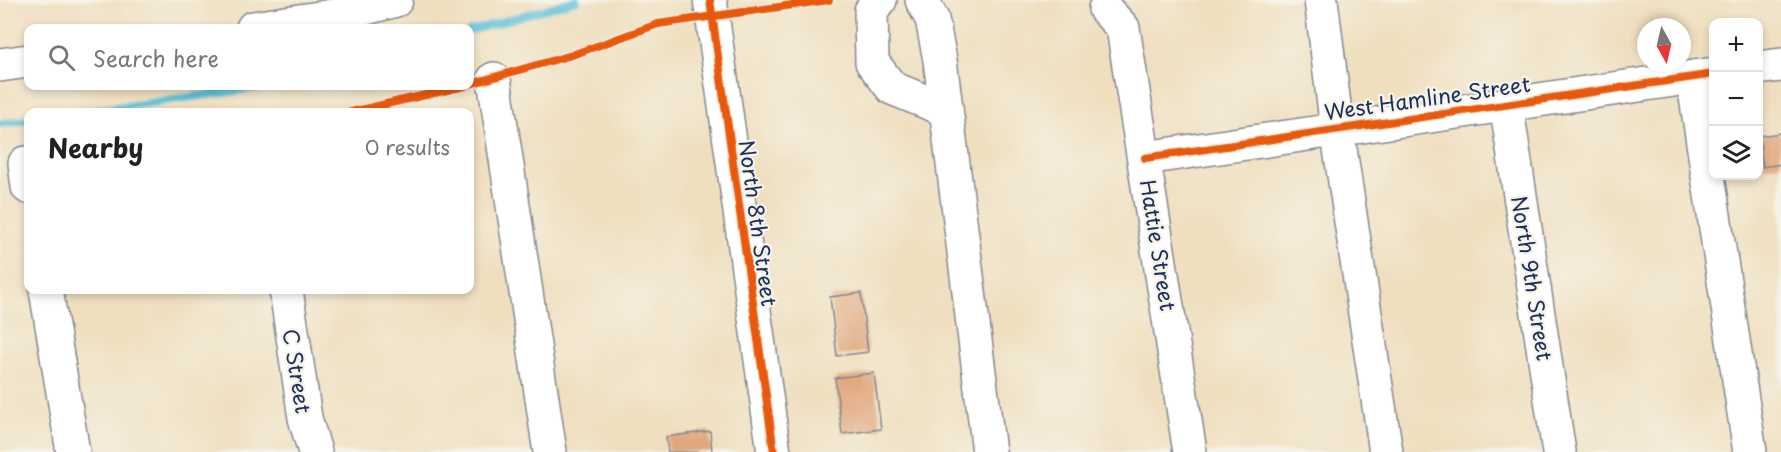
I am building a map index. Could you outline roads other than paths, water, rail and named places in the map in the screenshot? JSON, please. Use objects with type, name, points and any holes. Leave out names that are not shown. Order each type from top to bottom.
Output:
[{"type":"street","points":[[269,18],[339,15],[396,0]]},
{"type":"street","name":"North 8th Street","points":[[710,0],[774,452]]},
{"type":"street","points":[[880,0],[871,11],[872,62],[892,88],[946,110]]},
{"type":"street","points":[[922,0],[932,19],[946,110],[989,452]]},
{"type":"street","points":[[1321,0],[1337,129],[1386,452]]},
{"type":"street","name":"Hattie Street","points":[[1105,9],[1123,28],[1190,452]]},
{"type":"street","points":[[0,65],[24,62]]},
{"type":"street","points":[[1763,67],[1781,65]]},
{"type":"street","points":[[1703,76],[1750,452]]},
{"type":"street","name":"West Hamline Street","points":[[1145,158],[1506,103],[1703,76]]},
{"type":"street","points":[[494,79],[550,452]]},
{"type":"street","name":"North 9th Street","points":[[1506,103],[1559,452]]},
{"type":"street","points":[[47,294],[73,452]]},
{"type":"street","name":"C Street","points":[[287,294],[305,418],[315,452]]},
{"type":"waterway","points":[[474,30],[576,0]]},
{"type":"waterway","points":[[111,108],[243,90]]},
{"type":"waterway","points":[[0,124],[24,121]]}]
